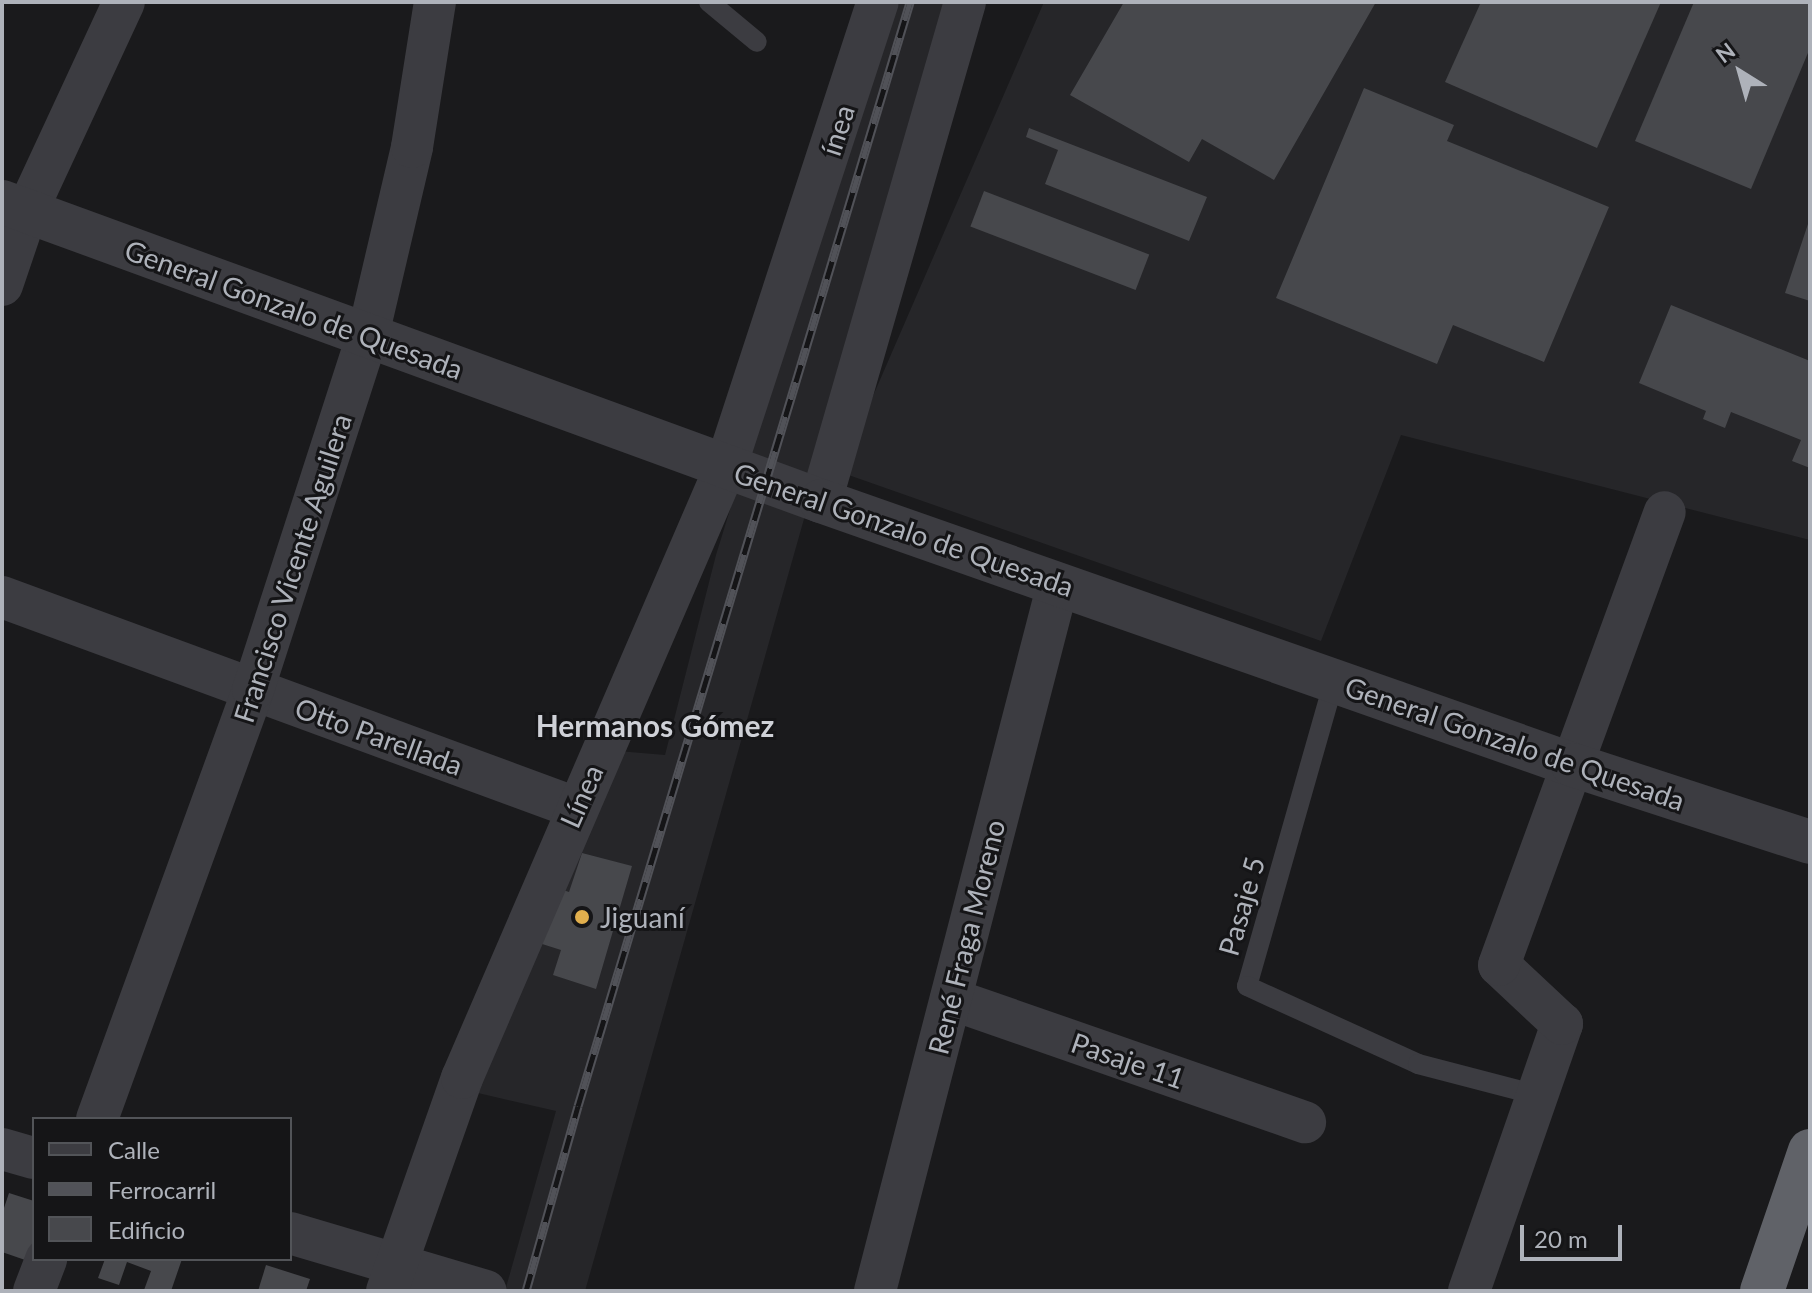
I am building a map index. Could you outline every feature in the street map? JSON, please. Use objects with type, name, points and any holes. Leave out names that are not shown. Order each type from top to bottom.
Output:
[{"type":"highway","points":[[1762,1291],[1810,1151]]},
{"type":"street","points":[[2,285],[14,207],[124,2]]},
{"type":"street","name":"Francisco Vicente Aguilera","points":[[98,1117],[253,690],[368,335],[412,147],[435,2]]},
{"type":"street","name":"ínea","points":[[796,259],[878,2]]},
{"type":"street","points":[[821,501],[965,2]]},
{"type":"street","name":"General Gonzalo de Quesada","points":[[14,207],[821,501],[1573,765],[1810,842]]},
{"type":"street","name":"Línea","points":[[392,1278],[462,1078],[726,466],[796,259]]},
{"type":"street","points":[[1469,1291],[1562,1024],[1499,965],[1665,512]]},
{"type":"street","name":"René Fraga Moreno","points":[[875,1291],[1058,584]]},
{"type":"street","name":"Otto Parellada","points":[[2,597],[576,808]]},
{"type":"street","name":"Pasaje 11","points":[[951,999],[1305,1122]]},
{"type":"street","points":[[2,1149],[32,1157]]},
{"type":"street","points":[[292,1234],[392,1278],[486,1291]]},
{"type":"street","points":[[34,1291],[45,1261]]},
{"type":"lane","points":[[709,2],[757,42]]},
{"type":"lane","name":"Pasaje 5","points":[[1334,681],[1247,986],[1418,1064],[1537,1095]]},
{"type":"shaded area","points":[[887,2],[954,2],[924,96],[585,1291],[505,1291],[556,1111],[478,1093],[606,750],[665,755],[716,555]]},
{"type":"shaded area","points":[[1044,2],[1810,2],[1810,540],[1401,435],[1321,641],[840,472]]},
{"type":"building","points":[[1124,2],[1376,2],[1274,180],[1202,139],[1189,162],[1070,95]]},
{"type":"building","points":[[1481,2],[1661,2],[1597,148],[1445,82]]},
{"type":"building","points":[[1694,2],[1810,2],[1810,48],[1751,189],[1635,141]]},
{"type":"building","points":[[1364,88],[1454,125],[1447,141],[1609,207],[1544,362],[1453,325],[1437,364],[1276,298]]},
{"type":"building","points":[[1029,128],[1207,197],[1189,241],[1045,184],[1058,150],[1026,137]]},
{"type":"building","points":[[984,191],[1149,254],[1136,290],[970,226]]},
{"type":"building","points":[[1810,221],[1810,301],[1785,293]]},
{"type":"building","points":[[1671,305],[1810,361],[1810,468],[1792,461],[1801,440],[1731,412],[1725,428],[1703,419],[1706,411],[1639,383]]},
{"type":"building","name":"Jiguaní","points":[[582,853],[632,866],[596,989],[553,975],[561,950],[539,943],[557,888],[569,892]]},
{"type":"building","points":[[9,1193],[32,1200],[32,1248],[28,1261],[2,1252],[2,1214]]},
{"type":"building","points":[[104,1261],[181,1261],[171,1291],[144,1290],[151,1271],[127,1262],[119,1285],[98,1278]]},
{"type":"building","points":[[266,1265],[310,1279],[306,1291],[258,1291]]},
{"type":"railway","points":[[526,1291],[578,1106],[910,2]]},
{"type":"place","name":"Jiguaní","points":[[582,917]]},
{"type":"district","name":"Hermanos Gómez","points":[[655,725]]}]
